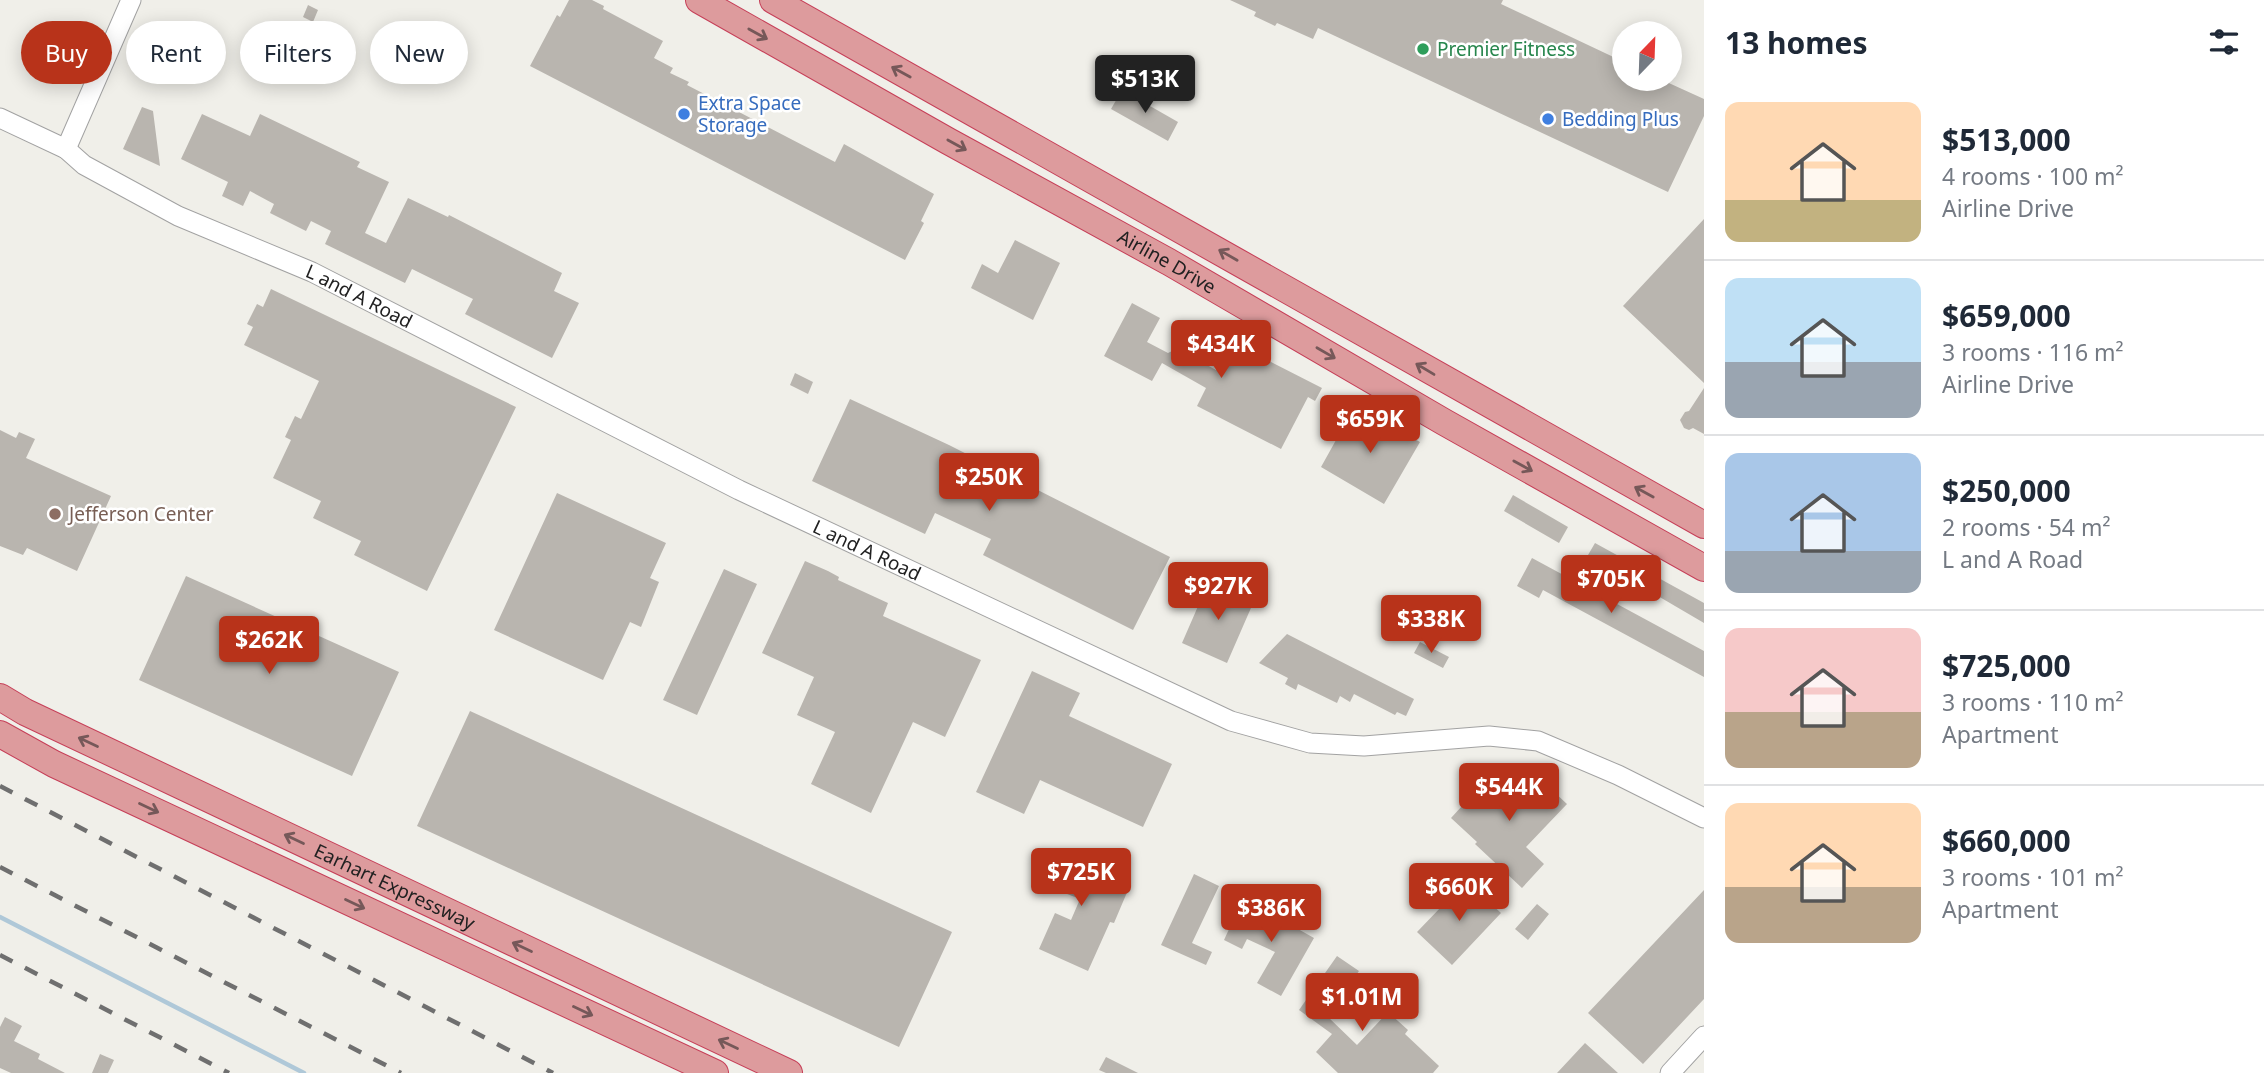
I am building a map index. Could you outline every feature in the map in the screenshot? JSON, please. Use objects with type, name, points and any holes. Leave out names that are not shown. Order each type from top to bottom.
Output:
[{"type":"highway","name":"Airline Drive","points":[[699,0],[1704,568]]},
{"type":"highway","name":"Airline Drive","points":[[773,0],[1704,525]]},
{"type":"highway","points":[[1078,212],[1096,180]]},
{"type":"highway","name":"Earhart Expressway","points":[[0,697],[37,718],[789,1073]]},
{"type":"highway","name":"Earhart Expressway","points":[[0,734],[54,764],[715,1073]]},
{"type":"street","points":[[66,149],[131,0]]},
{"type":"street","name":"L and A Road","points":[[0,118],[66,149],[83,165],[178,216],[312,272],[739,490],[1231,721],[1310,743],[1364,746],[1489,736],[1538,741],[1618,775],[1704,818]]},
{"type":"street","points":[[1670,1073],[1704,1036]]},
{"type":"building","name":"Extra Space Storage","points":[[569,0],[592,0],[604,6],[603,9],[663,41],[654,58],[673,68],[670,73],[689,82],[687,85],[835,162],[844,144],[934,194],[921,221],[924,223],[905,260],[530,66],[557,15],[560,17]]},
{"type":"building","points":[[1230,0],[1503,0],[1501,4],[1612,56],[1612,91],[1682,89],[1704,99],[1704,116],[1668,192],[1318,28],[1313,39],[1277,23],[1275,26],[1254,16],[1256,12]]},
{"type":"building","points":[[308,5],[318,10],[313,21],[303,17]]},
{"type":"building","points":[[1122,90],[1178,122],[1168,141],[1111,109]]},
{"type":"building","points":[[142,107],[153,111],[160,166],[123,149]]},
{"type":"building","points":[[202,114],[250,136],[260,114],[360,162],[357,167],[389,182],[365,233],[386,243],[408,198],[448,217],[449,215],[562,273],[554,291],[579,303],[552,358],[465,314],[473,299],[412,269],[405,283],[325,244],[331,231],[311,221],[306,231],[270,213],[274,204],[250,191],[243,206],[222,196],[228,182],[181,159]]},
{"type":"building","points":[[1704,219],[1704,383],[1623,306]]},
{"type":"building","points":[[1015,240],[1060,263],[1033,320],[971,288],[982,264],[998,273]]},
{"type":"building","points":[[271,289],[516,407],[427,591],[354,555],[361,541],[313,518],[321,501],[273,478],[291,440],[285,437],[295,416],[301,419],[319,381],[244,345],[253,327],[247,324],[257,304],[263,307]]},
{"type":"building","points":[[1132,303],[1160,318],[1147,342],[1168,353],[1180,347],[1216,370],[1230,341],[1322,388],[1315,401],[1308,397],[1281,449],[1197,406],[1206,388],[1162,363],[1152,381],[1104,356]]},
{"type":"building","points":[[795,373],[813,382],[808,394],[790,385]]},
{"type":"building","points":[[1704,388],[1704,434],[1693,428],[1684,428],[1680,420]]},
{"type":"building","points":[[850,399],[949,445],[1170,557],[1133,630],[983,555],[991,539],[935,513],[925,534],[812,481]]},
{"type":"building","points":[[1355,406],[1420,442],[1384,504],[1321,467]]},
{"type":"building","points":[[0,430],[16,438],[19,432],[35,439],[26,458],[111,496],[77,571],[27,548],[23,555],[0,546]]},
{"type":"building","points":[[557,493],[666,543],[650,578],[659,582],[641,627],[630,622],[603,680],[494,630]]},
{"type":"building","points":[[1513,495],[1568,527],[1559,543],[1504,511]]},
{"type":"building","points":[[1595,543],[1704,603],[1704,623],[1588,555]]},
{"type":"building","points":[[1532,558],[1704,651],[1704,677],[1543,590],[1539,598],[1517,586]]},
{"type":"building","points":[[805,561],[888,603],[883,616],[981,660],[945,737],[913,722],[871,813],[811,784],[835,732],[797,715],[814,677],[762,653]]},
{"type":"building","points":[[724,569],[757,584],[697,715],[663,700]]},
{"type":"building","points":[[186,576],[399,672],[352,776],[139,680]]},
{"type":"building","points":[[1209,581],[1254,601],[1227,663],[1182,643]]},
{"type":"building","points":[[1287,634],[1414,699],[1406,716],[1397,712],[1395,715],[1354,694],[1350,702],[1340,696],[1337,703],[1298,684],[1296,690],[1285,684],[1288,678],[1259,663]]},
{"type":"building","points":[[1420,642],[1449,657],[1443,668],[1414,653]]},
{"type":"building","points":[[1032,671],[1080,693],[1069,716],[1172,764],[1143,827],[1040,780],[1024,814],[976,792]]},
{"type":"building","points":[[470,711],[952,932],[899,1047],[417,826]]},
{"type":"building","points":[[1496,769],[1523,793],[1538,777],[1567,804],[1526,847],[1544,864],[1522,888],[1451,818]]},
{"type":"building","points":[[1052,849],[1131,883],[1114,923],[1110,922],[1088,971],[1039,949],[1055,913],[1071,920],[1080,899],[1039,883]]},
{"type":"building","points":[[1194,874],[1219,886],[1192,943],[1212,952],[1206,965],[1161,945]]},
{"type":"building","points":[[1466,881],[1501,913],[1452,965],[1417,932]]},
{"type":"building","points":[[1704,890],[1704,999],[1643,1064],[1588,1013]]},
{"type":"building","points":[[1242,901],[1314,938],[1281,996],[1257,983],[1275,952],[1247,939],[1242,949],[1224,940]]},
{"type":"building","points":[[1537,904],[1549,914],[1528,940],[1515,929]]},
{"type":"building","points":[[1337,956],[1359,971],[1327,1016],[1357,1045],[1388,1012],[1408,1030],[1405,1034],[1439,1066],[1433,1073],[1338,1073],[1316,1052],[1332,1034],[1299,1010]]},
{"type":"building","points":[[5,1017],[22,1026],[14,1041],[40,1054],[38,1059],[65,1073],[11,1073],[0,1068],[0,1027]]},
{"type":"building","points":[[1585,1043],[1618,1073],[1557,1073]]},
{"type":"building","points":[[100,1054],[114,1060],[108,1073],[92,1073]]},
{"type":"building","points":[[1106,1057],[1138,1073],[1106,1073],[1099,1070]]},
{"type":"waterway","points":[[0,917],[304,1073]]},
{"type":"railway","points":[[0,786],[553,1073]]},
{"type":"railway","points":[[0,867],[401,1073]]},
{"type":"railway","points":[[0,955],[229,1073]]},
{"type":"place","name":"Premier Fitness","points":[[1423,49]]},
{"type":"place","name":"Extra Space Storage","points":[[684,114]]},
{"type":"place","name":"Bedding Plus","points":[[1548,119]]},
{"type":"place","name":"Jefferson Center","points":[[55,514]]}]
